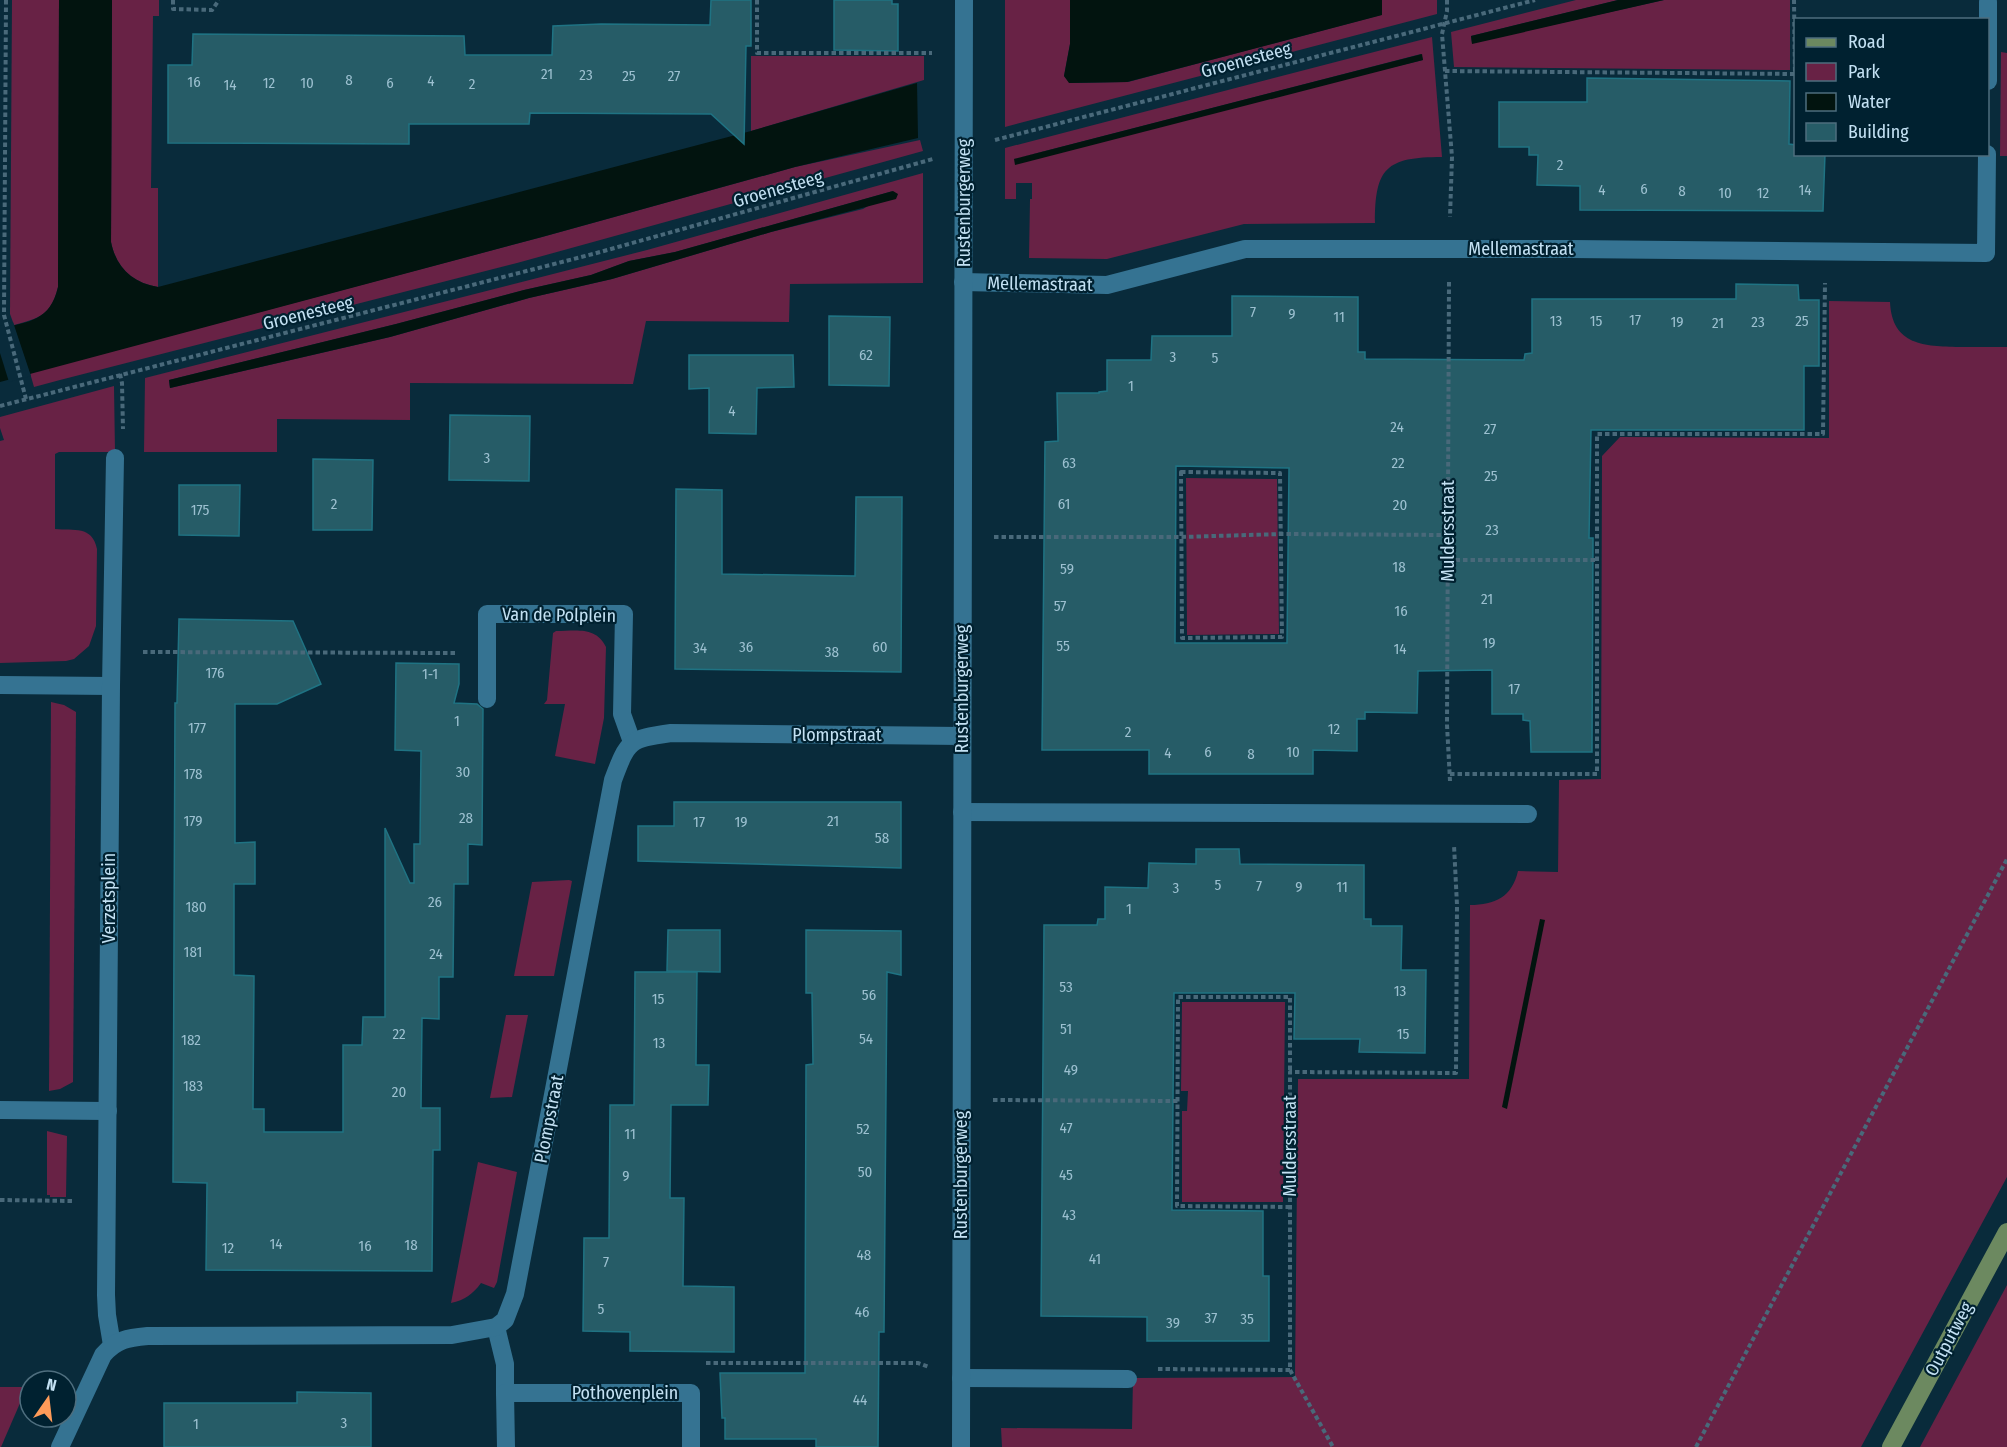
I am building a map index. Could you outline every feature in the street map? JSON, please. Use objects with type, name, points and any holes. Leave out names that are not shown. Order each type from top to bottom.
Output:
[{"type":"main road","name":"Outputweg","points":[[1891,1447],[2007,1232]]},
{"type":"street","name":"Rustenburgerweg","points":[[960,1447],[964,0]]},
{"type":"street","points":[[1988,2],[1988,18]]},
{"type":"street","name":"Mellemastraat","points":[[963,282],[1107,285],[1245,249],[1986,253],[1987,156]]},
{"type":"street","name":"Verzetsplein","points":[[112,1345],[107,1315],[107,1201],[115,458]]},
{"type":"street","name":"Van de Polplein","points":[[487,699],[487,614],[624,614],[622,714],[632,742]]},
{"type":"street","points":[[0,685],[111,686]]},
{"type":"street","name":"Plompstraat","points":[[496,1327],[505,1320],[515,1294],[613,780],[632,742],[649,736],[671,734],[962,736]]},
{"type":"street","points":[[962,812],[1528,814]]},
{"type":"street","points":[[0,1110],[108,1111]]},
{"type":"street","points":[[60,1447],[103,1355],[112,1345],[128,1338],[148,1336],[452,1335],[496,1327],[505,1364],[506,1447]]},
{"type":"street","points":[[961,1378],[1128,1379]]},
{"type":"street","name":"Pothovenplein","points":[[505,1393],[691,1393],[691,1447]]},
{"type":"path","points":[[6,0],[4,315],[26,399]]},
{"type":"path","points":[[173,0],[173,9],[213,10],[219,0]]},
{"type":"path","points":[[757,0],[757,52],[964,54]]},
{"type":"path","name":"Muldersstraat","points":[[1290,1370],[1290,1072],[1456,1073],[1457,905],[1447,724],[1452,157],[1442,34],[1448,0]]},
{"type":"path","name":"Groenesteeg","points":[[0,406],[593,254],[1005,137],[1535,0]]},
{"type":"path","points":[[1794,0],[1794,18]]},
{"type":"path","points":[[1445,71],[1794,74]]},
{"type":"path","points":[[1450,774],[1597,774],[1597,434],[1823,434],[1826,251]]},
{"type":"path","points":[[115,458],[123,453],[120,374]]},
{"type":"path","points":[[1181,472],[1280,474],[1282,637],[1182,638],[1181,537],[1181,472]]},
{"type":"path","points":[[963,537],[1448,535]]},
{"type":"path","points":[[1448,560],[1597,560]]},
{"type":"path","points":[[112,651],[487,653]]},
{"type":"path","points":[[1696,1447],[2007,859]]},
{"type":"path","points":[[1290,1072],[1290,997],[1178,997],[1177,1206],[1290,1207]]},
{"type":"path","points":[[962,1100],[1178,1101]]},
{"type":"path","points":[[0,1200],[107,1201]]},
{"type":"path","points":[[704,1363],[918,1363],[961,1378]]},
{"type":"path","points":[[1128,1379],[1133,1369],[1290,1370],[1333,1447]]},
{"type":"green space","points":[[12,0],[59,0],[58,287],[52,304],[43,314],[14,325],[10,314]]},
{"type":"green space","points":[[112,0],[159,0],[159,16],[153,16],[151,188],[158,188],[158,287],[133,278],[121,266],[111,242]]},
{"type":"green space","points":[[1005,0],[1070,0],[1070,44],[1064,76],[1070,83],[1128,82],[1381,15],[1382,0],[1437,0],[1437,14],[1005,127]]},
{"type":"green space","points":[[1576,0],[1618,0],[1471,36],[1472,43],[1664,0],[1790,0],[1790,70],[1454,67],[1451,32]]},
{"type":"green space","points":[[1432,37],[1442,157],[1408,160],[1396,163],[1388,169],[1381,178],[1378,189],[1375,223],[1244,224],[1107,259],[1029,258],[1032,183],[1016,183],[1016,199],[1005,199],[1005,148]],"holes":[[[1421,54],[1423,60],[1014,159]]]},
{"type":"green space","points":[[2001,52],[2007,53],[2007,156],[2000,156]]},
{"type":"green space","points":[[751,56],[924,56],[924,80],[751,131]]},
{"type":"green space","points":[[920,140],[923,151],[517,263],[34,387],[30,373],[542,237],[795,167]]},
{"type":"green space","points":[[923,173],[923,283],[790,284],[789,322],[646,321],[633,384],[410,383],[410,420],[277,419],[277,452],[144,452],[145,378],[647,250]],"holes":[[[893,191],[863,209],[771,232],[612,279],[529,298],[390,337],[170,388],[169,380],[591,275],[629,261],[675,252]]]},
{"type":"green space","points":[[1829,301],[1890,302],[1892,317],[1897,327],[1912,341],[1923,344],[1946,347],[2007,347],[2007,1177],[1861,1447],[1002,1447],[1001,1428],[1132,1429],[1133,1378],[1295,1377],[1298,1079],[1469,1079],[1470,905],[1479,905],[1501,898],[1511,887],[1518,871],[1558,872],[1559,780],[1601,779],[1602,456],[1620,437],[1829,438]]},
{"type":"green space","points":[[114,386],[115,452],[59,452],[55,454],[55,529],[87,533],[95,541],[97,549],[96,626],[89,646],[74,659],[66,661],[0,663],[0,441],[4,440],[0,428],[0,417]]},
{"type":"green space","points":[[1186,478],[1277,479],[1279,634],[1187,635]]},
{"type":"green space","points":[[556,631],[585,631],[597,636],[606,647],[604,718],[595,764],[555,756],[565,704],[544,704],[547,700],[553,633]]},
{"type":"green space","points":[[51,702],[64,705],[76,712],[73,1082],[60,1089],[49,1091]]},
{"type":"green space","points":[[572,881],[554,976],[514,976],[532,882]]},
{"type":"green space","points":[[1182,1002],[1285,1002],[1283,1202],[1182,1202],[1182,1111],[1187,1111],[1188,1091],[1181,1091]]},
{"type":"green space","points":[[506,1015],[528,1015],[512,1097],[490,1098]]},
{"type":"green space","points":[[47,1131],[67,1136],[66,1197],[47,1195]]},
{"type":"green space","points":[[478,1162],[517,1172],[497,1282],[494,1288],[481,1283],[468,1296],[451,1303]]},
{"type":"green space","points":[[2007,1285],[2007,1447],[1920,1447]]},
{"type":"green space","points":[[0,1387],[18,1387],[18,1408],[0,1447]]},
{"type":"water","points":[[59,0],[112,0],[111,242],[121,266],[133,278],[158,287],[751,131],[917,83],[918,138],[795,167],[0,382],[0,329],[29,321],[44,313],[50,307],[58,287]]},
{"type":"water","points":[[1070,0],[1382,0],[1382,15],[1127,82],[1069,83],[1064,76],[1070,44]]},
{"type":"water","points":[[1618,0],[1664,0],[1472,44],[1471,36]]},
{"type":"water","points":[[1422,54],[1423,60],[1015,165],[1014,159]]},
{"type":"water","points":[[893,191],[898,194],[896,199],[771,232],[612,279],[529,298],[390,337],[170,388],[169,380],[591,275],[629,261],[675,252]]},
{"type":"water","points":[[1540,919],[1545,920],[1507,1109],[1502,1107]]},
{"type":"pier","points":[[13,322],[31,376],[9,382],[0,353],[0,326]]},
{"type":"building","points":[[711,0],[751,0],[751,46],[746,46],[744,144],[711,114],[530,113],[529,124],[409,124],[409,144],[168,143],[168,65],[192,65],[193,34],[464,36],[465,55],[552,55],[553,26],[710,25]]},
{"type":"building","points":[[834,0],[892,0],[892,4],[898,4],[898,51],[834,50]]},
{"type":"building","points":[[1587,78],[1790,81],[1789,144],[1794,145],[1794,156],[1825,156],[1823,211],[1580,210],[1580,186],[1537,185],[1538,155],[1529,155],[1529,147],[1499,147],[1499,102],[1587,102]]},
{"type":"building","points":[[1736,284],[1798,285],[1799,300],[1819,300],[1819,366],[1804,366],[1804,430],[1591,430],[1589,538],[1593,538],[1592,752],[1531,752],[1530,721],[1523,720],[1523,714],[1492,714],[1492,670],[1418,671],[1417,713],[1365,712],[1365,719],[1357,719],[1357,751],[1313,750],[1313,774],[1149,774],[1149,750],[1042,750],[1045,442],[1058,441],[1057,393],[1107,391],[1107,360],[1151,360],[1152,336],[1232,336],[1232,296],[1358,297],[1358,352],[1365,352],[1365,359],[1524,360],[1525,354],[1532,353],[1532,299],[1736,299]],"holes":[[[1176,466],[1289,468],[1287,643],[1175,643]]]},
{"type":"building","points":[[829,316],[890,317],[889,386],[829,385]]},
{"type":"building","points":[[689,355],[793,355],[794,387],[757,388],[756,434],[709,433],[709,388],[689,389]]},
{"type":"building","points":[[450,415],[530,416],[529,481],[449,480]]},
{"type":"building","points":[[313,459],[373,460],[372,530],[313,530]]},
{"type":"building","points":[[179,485],[240,485],[239,536],[179,535]]},
{"type":"building","points":[[676,489],[722,490],[722,574],[855,576],[856,497],[902,497],[901,672],[675,669]]},
{"type":"building","points":[[179,619],[293,621],[321,684],[277,704],[235,704],[235,843],[255,842],[255,884],[234,884],[234,975],[254,976],[253,1109],[264,1109],[264,1132],[343,1132],[343,1045],[362,1045],[363,1017],[385,1017],[385,828],[410,883],[414,883],[414,844],[420,844],[421,751],[395,750],[396,663],[459,664],[459,684],[454,703],[477,704],[483,709],[482,845],[468,844],[468,884],[454,884],[453,977],[439,977],[439,1019],[422,1018],[421,1108],[440,1108],[440,1150],[433,1150],[432,1271],[206,1270],[207,1183],[173,1182],[175,703],[177,703]]},
{"type":"building","points":[[674,802],[901,802],[901,868],[638,861],[638,826],[674,826]]},
{"type":"building","points":[[1196,849],[1239,849],[1240,864],[1364,865],[1364,919],[1371,919],[1371,926],[1402,926],[1401,970],[1426,970],[1425,1053],[1359,1052],[1360,1039],[1294,1039],[1295,993],[1174,993],[1172,1210],[1263,1211],[1263,1276],[1269,1276],[1269,1341],[1147,1341],[1147,1317],[1041,1316],[1044,925],[1097,925],[1098,919],[1105,919],[1105,887],[1148,888],[1149,863],[1196,864]]},
{"type":"building","points":[[668,930],[720,930],[720,972],[667,971]]},
{"type":"building","points":[[806,930],[901,931],[901,975],[887,972],[884,1332],[879,1332],[878,1447],[816,1447],[816,1439],[725,1439],[725,1418],[722,1418],[720,1373],[805,1373],[806,1065],[813,1064],[812,993],[806,993]]},
{"type":"building","points":[[635,972],[697,972],[696,1065],[709,1065],[708,1105],[671,1105],[670,1198],[684,1198],[683,1286],[734,1287],[734,1352],[630,1351],[630,1332],[583,1331],[584,1238],[609,1238],[610,1105],[634,1105]]},
{"type":"building","points":[[297,1392],[371,1393],[371,1447],[164,1447],[164,1403],[297,1403]]}]
